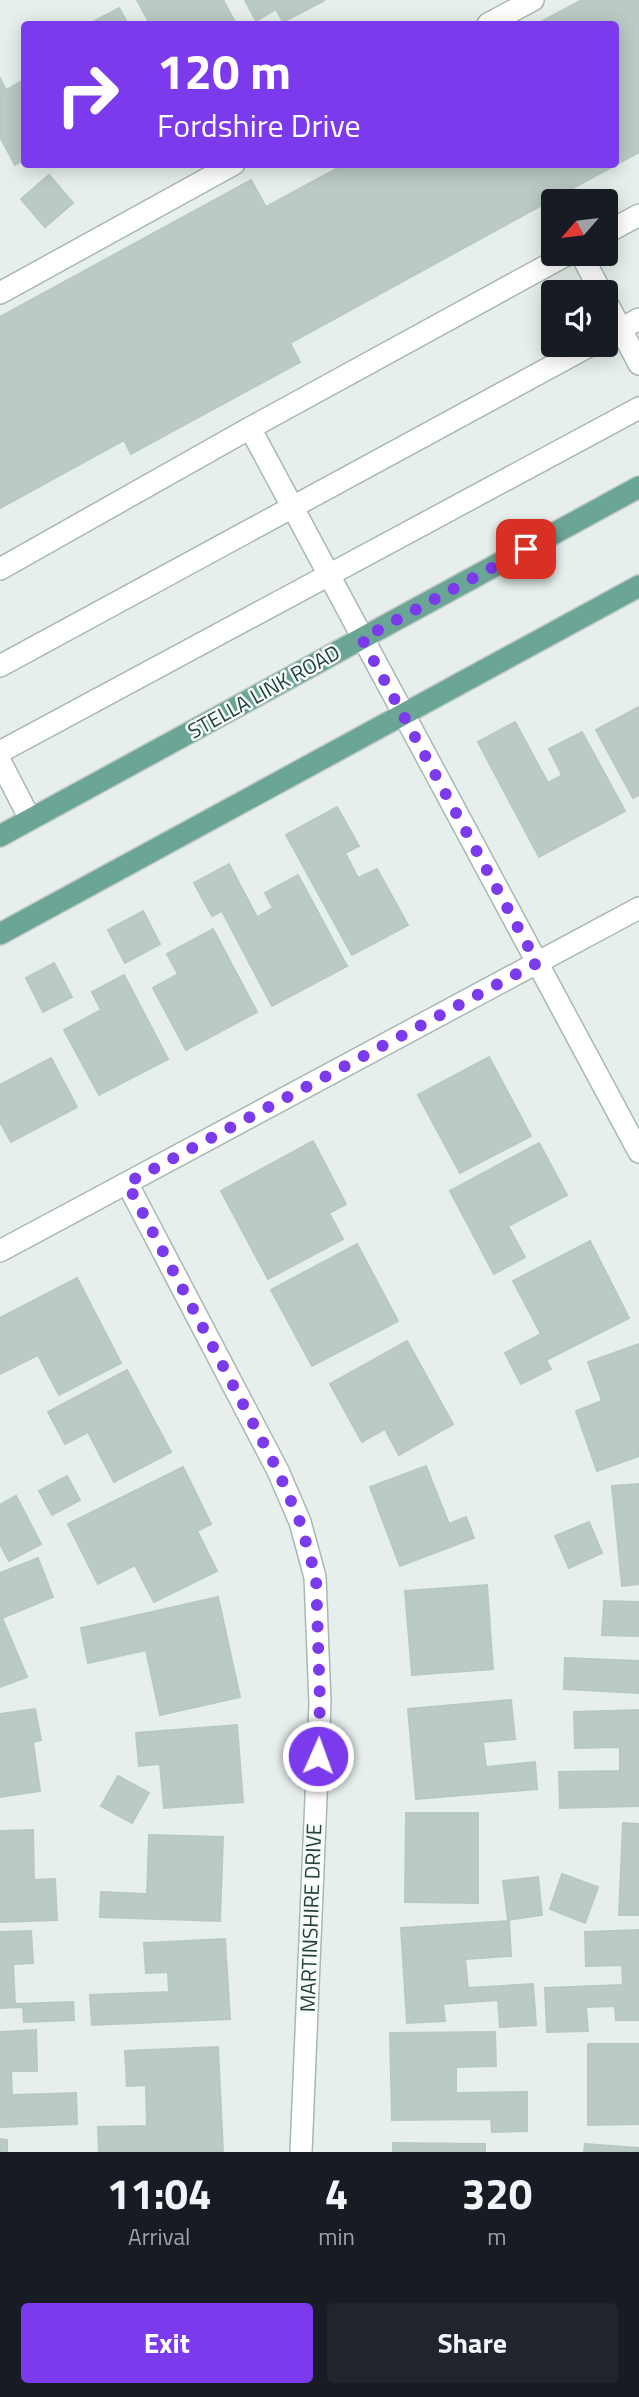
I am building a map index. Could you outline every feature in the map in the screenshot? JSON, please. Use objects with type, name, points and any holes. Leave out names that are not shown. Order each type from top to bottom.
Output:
[{"type":"main road","name":"STELLA LINK ROAD","points":[[0,836],[639,487]]},
{"type":"main road","points":[[0,934],[639,586]]},
{"type":"street","points":[[494,21],[533,0]]},
{"type":"street","points":[[0,293],[227,168]]},
{"type":"street","points":[[618,226],[639,215]]},
{"type":"street","points":[[0,569],[546,266]]},
{"type":"street","points":[[622,328],[639,363]]},
{"type":"street","points":[[0,666],[570,357]]},
{"type":"street","points":[[0,752],[639,408]]},
{"type":"street","points":[[250,428],[639,1152]]},
{"type":"street","points":[[0,761],[30,819]]},
{"type":"street","points":[[0,1251],[639,908]]},
{"type":"street","name":"MARTINSHIRE DRIVE","points":[[127,1183],[278,1471],[300,1522],[316,1577],[320,1703],[301,2152]]},
{"type":"building","points":[[137,0],[223,0],[234,21],[148,21]]},
{"type":"building","points":[[245,0],[325,0],[285,21],[276,9],[256,21]]},
{"type":"building","points":[[582,0],[639,0],[639,152],[619,163],[619,21],[543,21]]},
{"type":"building","points":[[119,8],[126,21],[95,21]]},
{"type":"building","points":[[0,78],[6,90],[21,82],[21,162],[15,165],[0,137]]},
{"type":"building","points":[[338,168],[610,168],[571,189],[541,189],[541,206],[290,343],[300,362],[131,454],[124,440],[0,508],[0,317],[251,180],[266,207]]},
{"type":"building","points":[[49,175],[73,203],[45,227],[21,199]]},
{"type":"building","points":[[639,707],[639,795],[633,798],[596,730]]},
{"type":"building","points":[[515,722],[548,783],[562,775],[549,749],[582,732],[625,811],[539,857],[478,742]]},
{"type":"building","points":[[337,807],[359,846],[345,853],[358,878],[377,869],[408,925],[352,955],[286,835]]},
{"type":"building","points":[[229,864],[257,917],[273,908],[265,893],[298,875],[347,966],[272,1006],[222,911],[212,916],[194,883]]},
{"type":"building","points":[[143,911],[160,944],[125,963],[108,930]]},
{"type":"building","points":[[213,929],[257,1012],[186,1050],[153,988],[178,974],[167,954]]},
{"type":"building","points":[[54,963],[72,997],[43,1012],[26,978]]},
{"type":"building","points":[[124,975],[168,1059],[99,1095],[64,1030],[101,1010],[92,992]]},
{"type":"building","points":[[489,1057],[531,1136],[460,1173],[418,1095]]},
{"type":"building","points":[[51,1058],[77,1107],[11,1142],[0,1122],[0,1085]]},
{"type":"building","points":[[313,1141],[346,1204],[329,1213],[343,1239],[268,1279],[221,1191]]},
{"type":"building","points":[[539,1143],[567,1195],[508,1226],[525,1257],[494,1274],[450,1191]]},
{"type":"building","points":[[590,1241],[629,1318],[546,1360],[551,1369],[521,1384],[505,1353],[541,1334],[513,1281]]},
{"type":"building","points":[[357,1244],[398,1321],[312,1366],[271,1290]]},
{"type":"building","points":[[77,1278],[121,1363],[59,1395],[38,1355],[0,1374],[0,1318]]},
{"type":"building","points":[[407,1341],[453,1424],[399,1455],[385,1429],[362,1442],[330,1384]]},
{"type":"building","points":[[639,1344],[639,1456],[597,1471],[576,1411],[602,1401],[588,1362]]},
{"type":"building","points":[[127,1370],[171,1452],[114,1482],[88,1432],[65,1444],[48,1412]]},
{"type":"building","points":[[426,1466],[449,1524],[466,1517],[474,1538],[400,1566],[370,1487]]},
{"type":"building","points":[[183,1467],[211,1524],[197,1531],[217,1571],[154,1602],[135,1565],[98,1584],[68,1524]]},
{"type":"building","points":[[67,1476],[80,1500],[52,1515],[39,1491]]},
{"type":"building","points":[[639,1484],[639,1584],[622,1586],[612,1486]]},
{"type":"building","points":[[16,1496],[41,1544],[9,1561],[0,1544],[0,1505]]},
{"type":"building","points":[[589,1522],[602,1553],[569,1568],[555,1536]]},
{"type":"building","points":[[38,1558],[53,1597],[2,1618],[27,1677],[0,1687],[0,1573]]},
{"type":"building","points":[[487,1585],[493,1669],[412,1675],[405,1591]]},
{"type":"building","points":[[218,1597],[240,1697],[160,1715],[146,1650],[88,1663],[81,1628]]},
{"type":"building","points":[[604,1601],[639,1602],[639,1636],[602,1635]]},
{"type":"building","points":[[565,1658],[639,1661],[639,1693],[564,1689]]},
{"type":"building","points":[[511,1700],[515,1739],[483,1742],[486,1767],[535,1762],[537,1789],[416,1799],[408,1709]]},
{"type":"building","points":[[35,1709],[41,1740],[33,1742],[40,1791],[0,1797],[0,1714]]},
{"type":"building","points":[[639,1710],[639,1806],[560,1808],[559,1772],[620,1771],[620,1747],[575,1748],[574,1712]]},
{"type":"building","points":[[237,1725],[243,1802],[164,1808],[160,1764],[139,1766],[136,1733]]},
{"type":"building","points":[[118,1776],[149,1793],[132,1823],[101,1806]]},
{"type":"building","points":[[406,1813],[478,1813],[478,1903],[405,1902]]},
{"type":"building","points":[[623,1823],[639,1824],[639,1915],[619,1915]]},
{"type":"building","points":[[33,1830],[34,1880],[55,1879],[57,1920],[0,1922],[0,1831]]},
{"type":"building","points":[[149,1835],[223,1837],[220,1921],[100,1917],[101,1892],[147,1894]]},
{"type":"building","points":[[562,1874],[598,1887],[585,1923],[550,1909]]},
{"type":"building","points":[[538,1877],[542,1915],[508,1920],[503,1881]]},
{"type":"building","points":[[509,1921],[511,1956],[465,1959],[468,1988],[533,1984],[536,2025],[500,2027],[498,2000],[443,2004],[445,2021],[407,2023],[401,1928]]},
{"type":"building","points":[[639,1930],[639,2020],[616,2020],[615,2006],[586,2007],[588,2031],[547,2032],[545,1988],[623,1985],[622,1965],[586,1966],[585,1932]]},
{"type":"building","points":[[31,1931],[33,1963],[13,1964],[15,2004],[73,2002],[74,2020],[24,2022],[23,2007],[0,2008],[0,1932]]},
{"type":"building","points":[[225,1939],[230,2019],[92,2025],[90,1995],[169,1992],[168,1972],[146,1973],[144,1943]]},
{"type":"building","points":[[36,2030],[37,2071],[11,2071],[12,2095],[76,2093],[77,2124],[0,2127],[0,2032]]},
{"type":"building","points":[[495,2032],[496,2066],[456,2067],[456,2093],[527,2092],[527,2131],[492,2132],[491,2119],[392,2120],[390,2033]]},
{"type":"building","points":[[588,2044],[639,2044],[639,2124],[588,2125]]},
{"type":"building","points":[[218,2047],[223,2152],[99,2152],[98,2127],[147,2126],[146,2085],[127,2086],[125,2051]]},
{"type":"building","points":[[0,2139],[7,2140],[7,2152],[0,2152]]},
{"type":"building","points":[[393,2143],[485,2144],[485,2152],[393,2152]]},
{"type":"building","points":[[585,2144],[639,2148],[639,2152],[584,2152]]},
{"type":"route","points":[[318,1756],[320,1703],[316,1577],[300,1522],[278,1471],[127,1183],[537,963],[362,639],[526,549]]}]
